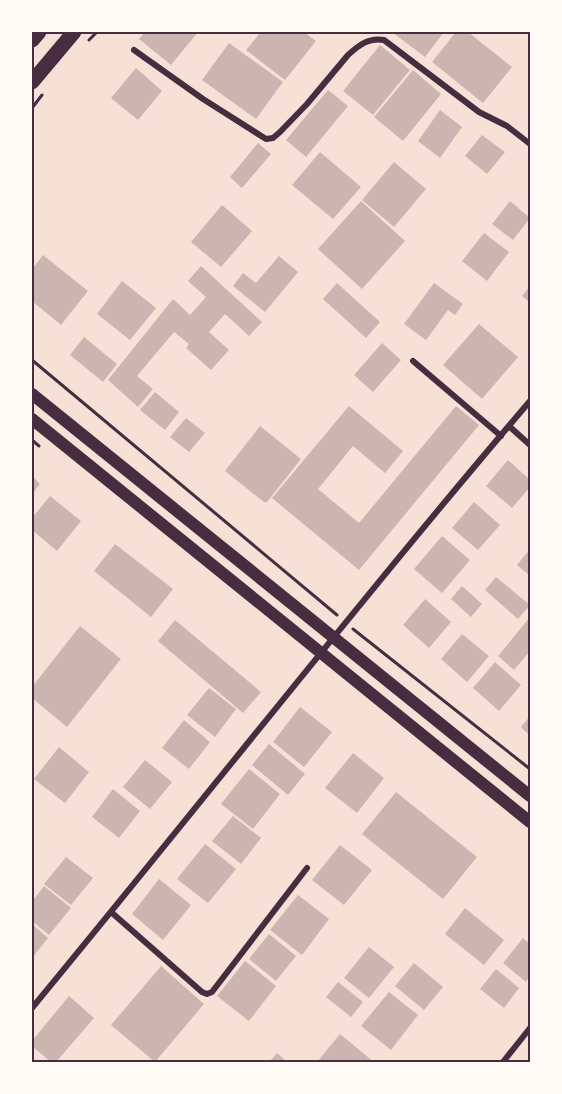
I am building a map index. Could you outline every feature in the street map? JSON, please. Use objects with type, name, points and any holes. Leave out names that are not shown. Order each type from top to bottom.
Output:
[{"type":"highway","points":[[32,40],[39,32]]},
{"type":"highway","points":[[32,82],[74,32]]},
{"type":"main road","points":[[32,394],[531,796]]},
{"type":"main road","points":[[32,419],[531,822]]},
{"type":"street","points":[[134,50],[203,99],[266,139],[273,138],[280,132],[355,48],[369,40],[384,40],[479,112],[507,126],[531,144]]},
{"type":"street","points":[[413,361],[501,436]]},
{"type":"street","points":[[32,1008],[333,637],[531,401]]},
{"type":"street","points":[[509,426],[531,445]]},
{"type":"street","points":[[111,912],[207,994],[212,992],[308,868]]},
{"type":"street","points":[[503,1062],[531,1028]]},
{"type":"path","points":[[32,360],[346,623],[531,770]]},
{"type":"building","points":[[145,32],[198,32],[171,65],[139,39]]},
{"type":"building","points":[[261,32],[304,32],[316,41],[285,80],[246,50]]},
{"type":"building","points":[[392,32],[444,32],[425,57]]},
{"type":"building","points":[[456,32],[468,32],[512,67],[483,103],[432,62]]},
{"type":"building","points":[[229,43],[283,82],[256,119],[202,80]]},
{"type":"building","points":[[380,45],[410,70],[373,115],[343,91]]},
{"type":"building","points":[[136,68],[162,91],[138,120],[111,98]]},
{"type":"building","points":[[413,70],[441,94],[403,141],[374,117]]},
{"type":"building","points":[[328,90],[348,106],[306,157],[286,140]]},
{"type":"building","points":[[440,110],[462,127],[440,158],[418,141]]},
{"type":"building","points":[[482,135],[505,152],[487,174],[465,156]]},
{"type":"building","points":[[258,143],[271,154],[242,188],[230,177]]},
{"type":"building","points":[[320,152],[361,187],[333,219],[292,185]]},
{"type":"building","points":[[394,162],[426,189],[394,227],[362,200]]},
{"type":"building","points":[[361,201],[405,241],[362,289],[318,249]]},
{"type":"building","points":[[510,201],[530,218],[513,240],[492,224]]},
{"type":"building","points":[[222,205],[252,231],[221,267],[191,242]]},
{"type":"building","points":[[484,233],[509,252],[487,281],[462,261]]},
{"type":"building","points":[[43,255],[88,291],[61,325],[32,301],[32,269]]},
{"type":"building","points":[[279,256],[298,272],[265,312],[233,286],[243,273],[256,283]]},
{"type":"building","points":[[201,266],[262,322],[249,336],[225,314],[209,332],[229,350],[211,370],[186,348],[189,344],[174,332],[137,376],[153,389],[138,407],[108,380],[173,299],[190,315],[206,297],[188,281]]},
{"type":"building","points":[[122,281],[156,308],[130,340],[97,314]]},
{"type":"building","points":[[337,283],[380,322],[366,338],[323,299]]},
{"type":"building","points":[[434,283],[463,304],[455,315],[448,310],[426,340],[404,324]]},
{"type":"building","points":[[530,286],[530,303],[522,296]]},
{"type":"building","points":[[479,324],[518,357],[482,399],[443,365]]},
{"type":"building","points":[[84,337],[117,364],[103,382],[70,355]]},
{"type":"building","points":[[382,343],[401,360],[373,392],[354,375]]},
{"type":"building","points":[[155,392],[179,412],[165,430],[140,410]]},
{"type":"building","points":[[349,406],[403,451],[385,473],[353,446],[318,489],[359,523],[456,406],[479,425],[359,570],[272,498]]},
{"type":"building","points":[[186,418],[205,433],[189,452],[170,437]]},
{"type":"building","points":[[260,426],[301,459],[267,502],[225,471]]},
{"type":"building","points":[[508,460],[530,480],[530,487],[512,508],[486,486]]},
{"type":"building","points":[[32,476],[40,484],[32,494]]},
{"type":"building","points":[[50,496],[81,521],[57,551],[32,530],[32,518]]},
{"type":"building","points":[[474,502],[500,525],[478,550],[452,528]]},
{"type":"building","points":[[442,536],[470,560],[442,593],[414,569]]},
{"type":"building","points":[[115,544],[173,589],[151,617],[94,571]]},
{"type":"building","points":[[530,549],[530,576],[517,565]]},
{"type":"building","points":[[496,577],[530,605],[518,619],[485,590]]},
{"type":"building","points":[[462,586],[482,604],[471,617],[451,599]]},
{"type":"building","points":[[425,599],[451,622],[429,648],[403,625]]},
{"type":"building","points":[[530,617],[530,651],[514,670],[498,656]]},
{"type":"building","points":[[175,620],[261,692],[243,713],[158,641]]},
{"type":"building","points":[[80,626],[121,659],[67,727],[32,698],[32,687]]},
{"type":"building","points":[[462,634],[489,656],[467,682],[441,659]]},
{"type":"building","points":[[495,662],[521,685],[499,711],[473,688]]},
{"type":"building","points":[[209,688],[236,709],[215,737],[187,715]]},
{"type":"building","points":[[300,707],[332,732],[304,767],[273,742]]},
{"type":"building","points":[[530,716],[530,736],[521,727]]},
{"type":"building","points":[[184,720],[210,742],[189,769],[162,748]]},
{"type":"building","points":[[269,744],[305,774],[288,795],[252,765]]},
{"type":"building","points":[[59,747],[89,772],[65,803],[34,779]]},
{"type":"building","points":[[353,753],[384,778],[357,813],[325,788]]},
{"type":"building","points":[[145,760],[172,782],[150,809],[123,787]]},
{"type":"building","points":[[249,769],[280,794],[253,829],[221,804]]},
{"type":"building","points":[[113,789],[140,811],[119,838],[92,817]]},
{"type":"building","points":[[396,792],[477,857],[443,899],[362,834]]},
{"type":"building","points":[[233,816],[261,838],[241,864],[212,841]]},
{"type":"building","points":[[205,844],[236,869],[208,903],[177,879]]},
{"type":"building","points":[[340,845],[372,870],[344,905],[312,880]]},
{"type":"building","points":[[66,857],[93,878],[71,905],[44,884]]},
{"type":"building","points":[[159,879],[191,905],[163,940],[132,914]]},
{"type":"building","points":[[44,886],[71,908],[49,935],[32,921],[32,902]]},
{"type":"building","points":[[298,895],[329,919],[302,955],[270,930]]},
{"type":"building","points":[[465,908],[504,940],[484,965],[445,934]]},
{"type":"building","points":[[32,924],[48,938],[32,958]]},
{"type":"building","points":[[269,934],[296,956],[276,981],[249,959]]},
{"type":"building","points":[[523,938],[530,944],[530,976],[526,982],[503,963]]},
{"type":"building","points":[[369,947],[394,967],[369,998],[344,978]]},
{"type":"building","points":[[245,961],[276,986],[249,1021],[217,996]]},
{"type":"building","points":[[414,963],[443,987],[424,1010],[395,986]]},
{"type":"building","points":[[161,966],[204,1004],[155,1062],[111,1025]]},
{"type":"building","points":[[496,969],[519,988],[504,1008],[480,989]]},
{"type":"building","points":[[338,982],[363,1002],[351,1017],[326,997]]},
{"type":"building","points":[[389,992],[418,1015],[391,1050],[361,1026]]},
{"type":"building","points":[[69,996],[94,1018],[56,1062],[51,1062],[32,1046],[32,1041]]},
{"type":"building","points":[[340,1034],[374,1062],[317,1062]]},
{"type":"building","points":[[277,1053],[287,1062],[269,1062]]}]
